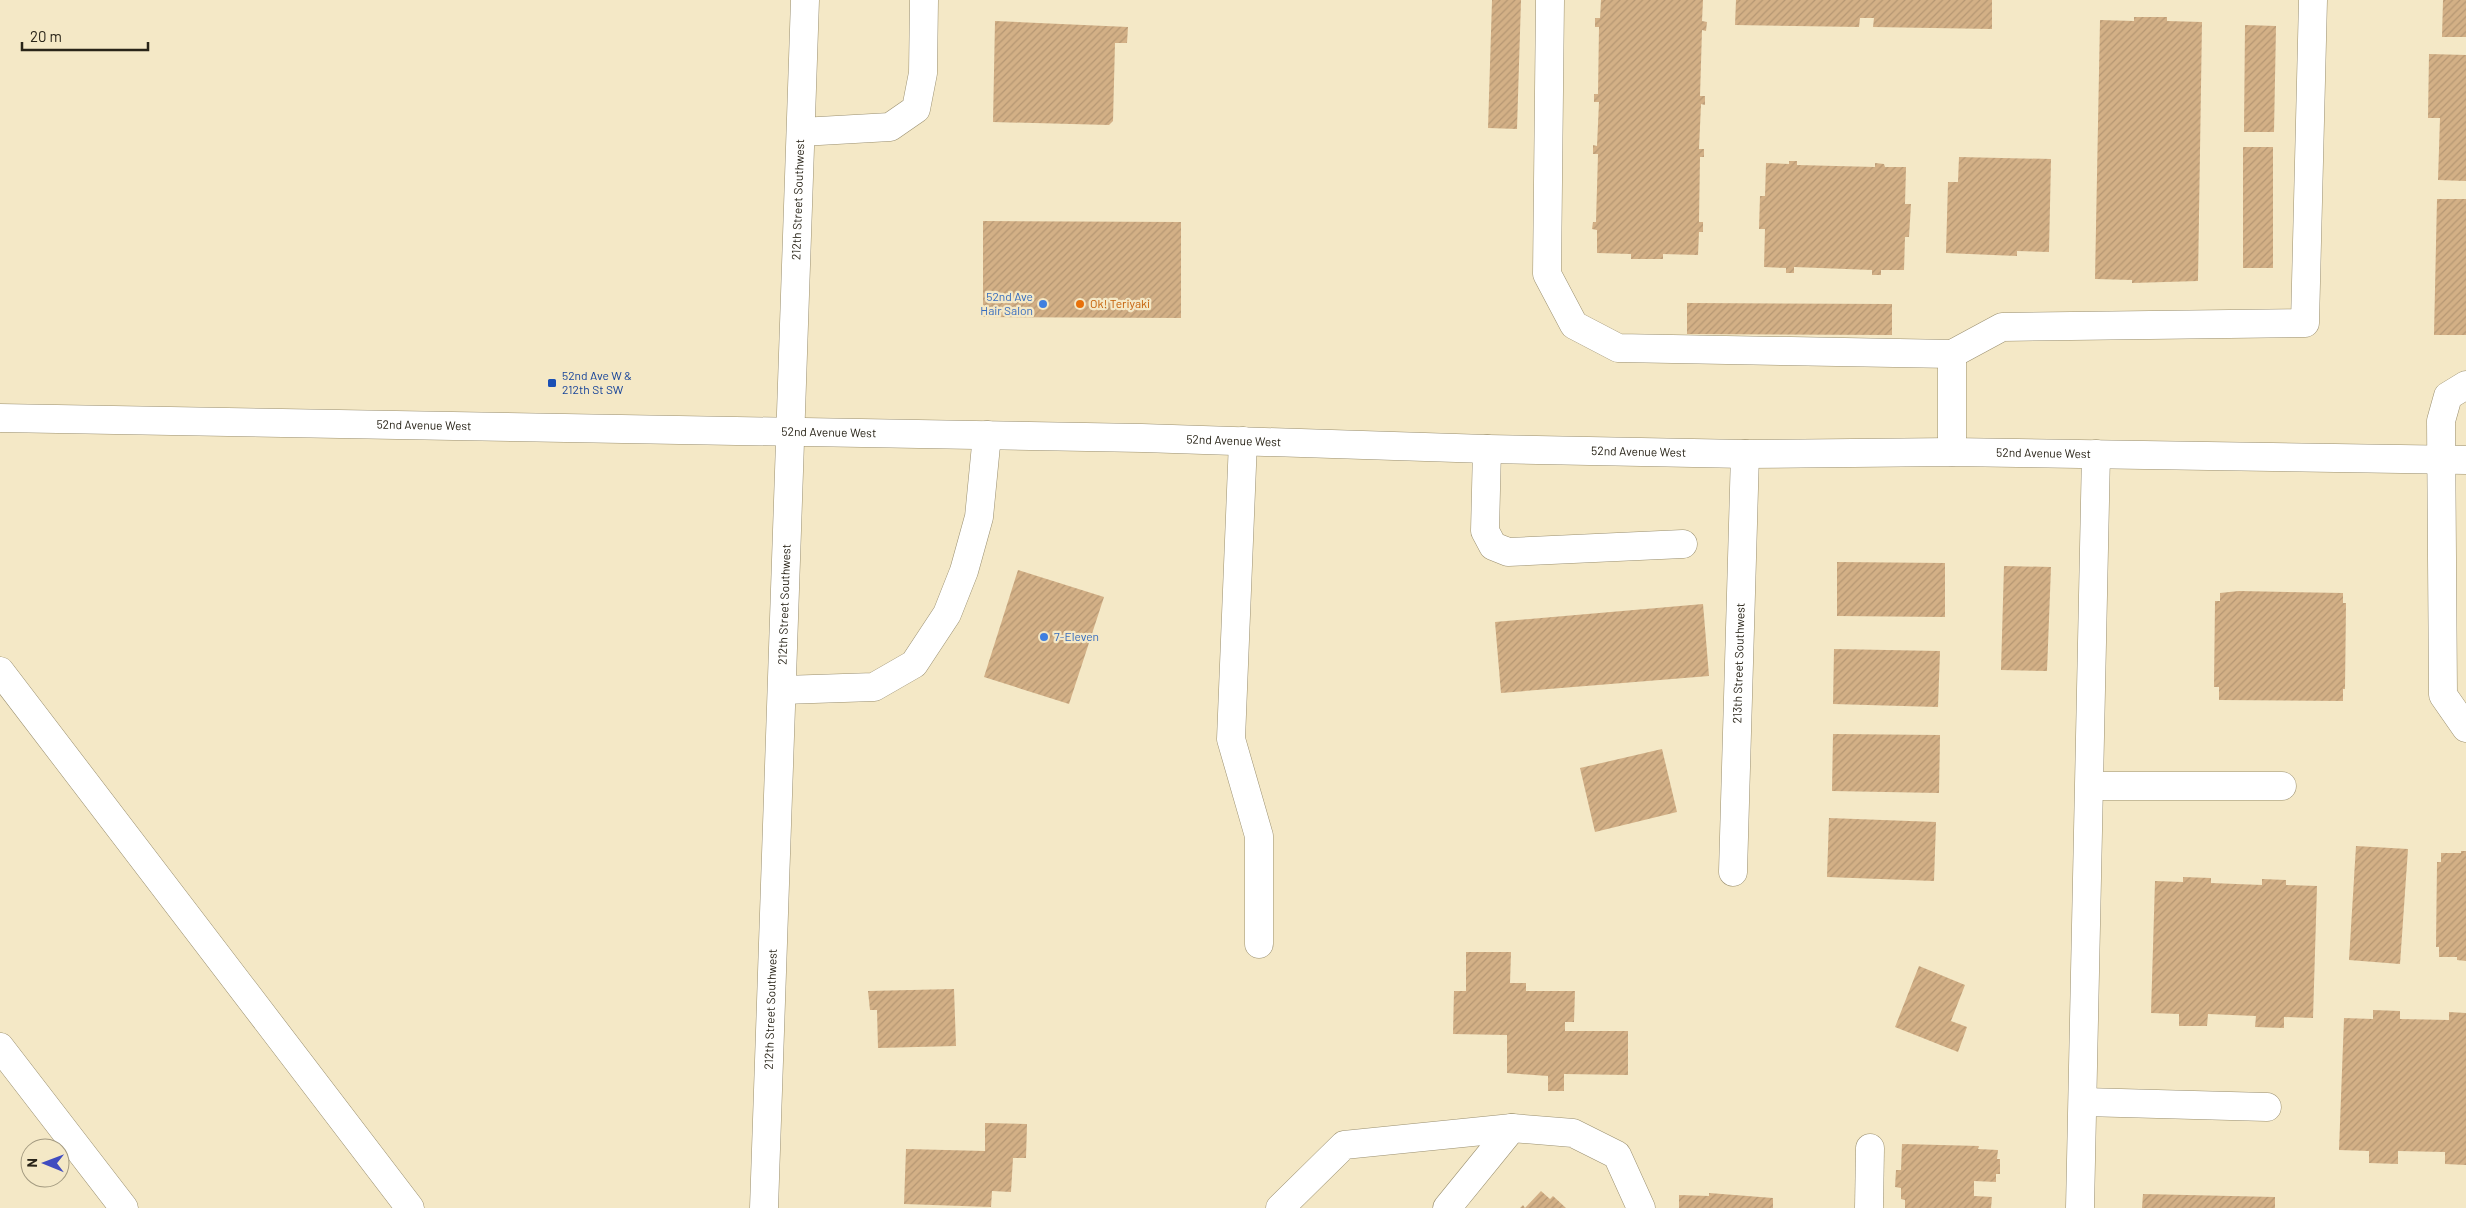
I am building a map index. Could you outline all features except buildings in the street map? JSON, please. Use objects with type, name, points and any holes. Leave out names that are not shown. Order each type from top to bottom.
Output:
[{"type":"main road","name":"212th Street Southwest","points":[[764,1208],[792,432],[805,0]]},
{"type":"main road","points":[[801,132],[890,127],[916,109],[922,73],[924,0]]},
{"type":"main road","points":[[1550,0],[1547,274],[1574,325],[1618,348],[1952,354],[2002,326],[2305,323],[2314,0]]},
{"type":"main road","points":[[1952,354],[1952,452]]},
{"type":"main road","points":[[2466,385],[2448,396],[2441,421],[2454,460],[2443,695],[2466,728]]},
{"type":"main road","name":"52nd Avenue West","points":[[0,418],[987,435],[1243,441],[1487,450],[1745,454],[1952,452],[2454,460]]},
{"type":"main road","points":[[783,690],[874,687],[914,664],[947,614],[964,571],[979,516],[987,435]]},
{"type":"main road","points":[[1243,441],[1231,739],[1259,836],[1259,944]]},
{"type":"main road","points":[[1487,450],[1485,531],[1492,546],[1508,552],[1683,544]]},
{"type":"main road","name":"213th Street Southwest","points":[[1733,872],[1745,454]]},
{"type":"main road","points":[[2080,1208],[2084,1102],[2096,454]]},
{"type":"main road","points":[[0,671],[410,1208]]},
{"type":"main road","points":[[2090,786],[2282,786]]},
{"type":"main road","points":[[0,1047],[124,1208]]},
{"type":"main road","points":[[2084,1102],[2267,1108]]},
{"type":"main road","points":[[1447,1208],[1512,1128]]},
{"type":"main road","points":[[1280,1208],[1344,1145],[1512,1128],[1573,1133],[1617,1155],[1641,1208]]},
{"type":"main road","points":[[1869,1208],[1870,1148]]},
{"type":"place","name":"52nd Ave Hair Salon","points":[[1043,304]]},
{"type":"place","name":"Ok! Teriyaki","points":[[1080,304]]},
{"type":"place","name":"52nd Ave W & 212th St SW","points":[[552,383]]},
{"type":"place","name":"7-Eleven","points":[[1044,637]]}]
